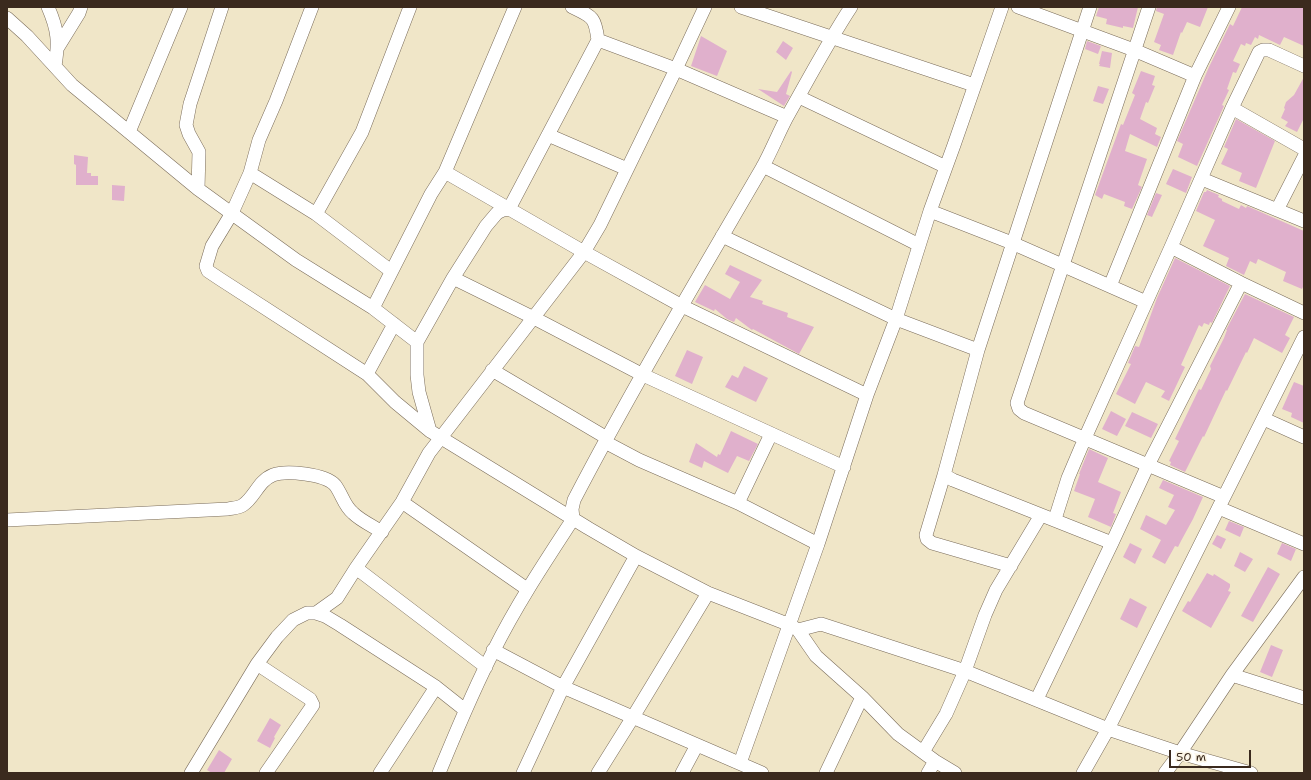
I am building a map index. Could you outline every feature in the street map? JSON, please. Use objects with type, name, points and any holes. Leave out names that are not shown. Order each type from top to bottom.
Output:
[{"type":"street","points":[[48,7],[53,18],[57,34],[58,47],[54,66]]},
{"type":"street","points":[[58,47],[79,13],[81,7]]},
{"type":"street","points":[[129,132],[181,7]]},
{"type":"street","points":[[198,189],[199,152],[189,134],[186,125],[190,104],[222,7]]},
{"type":"street","points":[[316,214],[362,132],[410,7]]},
{"type":"street","points":[[373,308],[431,194],[445,172],[515,7]]},
{"type":"street","points":[[510,209],[598,40],[596,24],[588,15],[572,7]]},
{"type":"street","points":[[316,613],[337,598],[402,502],[429,452],[435,434],[492,370],[584,252],[600,225],[705,7]]},
{"type":"street","points":[[741,7],[974,85]]},
{"type":"street","points":[[439,773],[465,710],[493,650],[527,589],[572,519],[574,500],[606,440],[763,166],[787,117],[831,37],[851,7]]},
{"type":"street","points":[[740,763],[794,628],[818,544],[867,395],[896,318],[930,212],[1002,7]]},
{"type":"street","points":[[1018,7],[1134,50],[1195,76]]},
{"type":"street","points":[[1011,566],[932,542],[927,539],[926,534],[944,475],[978,350],[1090,7]]},
{"type":"street","points":[[1149,7],[1017,403],[1019,409],[1024,413],[1148,465],[1304,544]]},
{"type":"street","points":[[1110,286],[1195,76],[1228,7]]},
{"type":"street","points":[[311,8],[276,101],[259,140],[250,173],[232,213],[212,246],[206,266],[208,271],[367,374],[395,402],[435,434],[572,519],[636,556],[708,593],[794,628],[816,656],[862,697],[898,734],[935,761],[955,773]]},
{"type":"street","points":[[7,18],[27,36],[72,85],[198,189],[296,260],[373,308],[417,342]]},
{"type":"street","points":[[598,40],[676,69],[787,117]]},
{"type":"street","points":[[1055,520],[1068,478],[1085,438],[1172,247],[1232,108],[1259,52],[1269,50],[1304,66]]},
{"type":"street","points":[[799,97],[946,167]]},
{"type":"street","points":[[1232,108],[1304,148]]},
{"type":"street","points":[[548,135],[627,169]]},
{"type":"street","points":[[1277,210],[1304,157]]},
{"type":"street","points":[[763,166],[919,245]]},
{"type":"street","points":[[445,172],[584,252],[682,306],[867,395]]},
{"type":"street","points":[[250,173],[316,214],[391,271]]},
{"type":"street","points":[[1202,179],[1304,221]]},
{"type":"street","points":[[435,434],[419,392],[417,375],[417,342],[453,278],[486,226],[497,213],[510,209]]},
{"type":"street","points":[[930,212],[1012,243],[1146,302]]},
{"type":"street","points":[[722,236],[896,318],[978,350]]},
{"type":"street","points":[[1172,247],[1241,283],[1304,313]]},
{"type":"street","points":[[453,278],[534,318],[643,375],[844,467]]},
{"type":"street","points":[[1037,699],[1148,465],[1241,283]]},
{"type":"street","points":[[367,374],[394,324]]},
{"type":"street","points":[[1083,773],[1108,729],[1304,337]]},
{"type":"street","points":[[492,370],[639,460],[738,503],[818,544]]},
{"type":"street","points":[[1264,419],[1304,437]]},
{"type":"street","points":[[738,503],[771,434]]},
{"type":"street","points":[[7,520],[228,509],[242,506],[251,497],[261,482],[273,475],[286,473],[315,475],[330,480],[353,513],[382,532]]},
{"type":"street","points":[[944,475],[953,480],[1112,543]]},
{"type":"street","points":[[402,502],[527,589]]},
{"type":"street","points":[[923,752],[946,714],[965,671],[985,615],[996,590],[1042,515]]},
{"type":"street","points":[[523,773],[563,687],[636,556]]},
{"type":"street","points":[[356,568],[486,667]]},
{"type":"street","points":[[1165,773],[1232,676],[1304,577]]},
{"type":"street","points":[[598,773],[708,593]]},
{"type":"street","points":[[190,773],[257,664],[293,620],[307,613],[316,613],[325,616],[340,624],[436,687],[465,710]]},
{"type":"street","points":[[794,628],[821,624],[965,671],[1108,729],[1180,753],[1251,773]]},
{"type":"street","points":[[493,650],[563,687],[762,773]]},
{"type":"street","points":[[257,664],[310,699],[313,705],[266,773]]},
{"type":"street","points":[[1232,676],[1304,698]]},
{"type":"street","points":[[380,773],[436,687]]},
{"type":"street","points":[[826,773],[862,697]]},
{"type":"street","points":[[682,773],[697,744]]},
{"type":"street","points":[[928,773],[935,761]]},
{"type":"building","points":[[1099,7],[1138,7],[1133,28],[1123,26],[1123,28],[1106,24],[1107,19],[1096,16]]},
{"type":"building","points":[[1157,7],[1208,7],[1200,27],[1187,22],[1182,33],[1181,32],[1173,55],[1159,50],[1161,45],[1154,42],[1164,14],[1156,11]]},
{"type":"building","points":[[1242,7],[1304,7],[1304,46],[1284,37],[1280,45],[1259,35],[1258,39],[1255,37],[1251,45],[1246,43],[1245,46],[1241,44],[1233,61],[1240,64],[1236,73],[1233,72],[1227,89],[1229,90],[1222,105],[1224,106],[1197,166],[1178,157],[1183,144],[1177,141],[1209,67],[1230,24],[1233,26]]},
{"type":"building","points":[[701,36],[727,51],[717,76],[691,66]]},
{"type":"building","points":[[783,41],[793,48],[786,60],[776,52]]},
{"type":"building","points":[[1087,41],[1101,46],[1098,54],[1085,49]]},
{"type":"building","points":[[1102,51],[1112,53],[1110,68],[1099,66]]},
{"type":"building","points":[[791,71],[786,94],[790,96],[784,106],[758,89],[777,92]]},
{"type":"building","points":[[1141,71],[1155,76],[1152,85],[1155,86],[1148,103],[1146,102],[1140,119],[1157,128],[1155,134],[1161,137],[1157,147],[1130,134],[1125,151],[1147,159],[1138,185],[1142,187],[1132,209],[1124,206],[1125,202],[1104,194],[1102,199],[1095,195],[1121,124],[1123,125],[1135,95],[1132,93]]},
{"type":"building","points":[[1304,77],[1304,118],[1297,132],[1285,126],[1288,122],[1281,118],[1286,102],[1294,95]]},
{"type":"building","points":[[1098,86],[1109,89],[1103,104],[1093,101]]},
{"type":"building","points":[[1236,119],[1275,141],[1256,188],[1239,181],[1242,173],[1221,164],[1228,149],[1224,147]]},
{"type":"building","points":[[74,155],[88,157],[87,173],[91,173],[91,176],[98,176],[98,185],[76,185],[76,165],[74,164]]},
{"type":"building","points":[[1173,169],[1192,177],[1186,193],[1166,184]]},
{"type":"building","points":[[112,185],[125,186],[124,201],[112,200]]},
{"type":"building","points":[[1207,190],[1219,195],[1218,197],[1222,199],[1222,201],[1239,209],[1241,205],[1246,208],[1247,206],[1304,231],[1304,285],[1302,289],[1283,281],[1286,272],[1258,259],[1256,264],[1250,261],[1244,275],[1226,266],[1229,258],[1203,246],[1215,220],[1196,211],[1204,192]]},
{"type":"building","points":[[1156,193],[1162,195],[1152,217],[1147,215]]},
{"type":"building","points":[[1175,258],[1230,286],[1212,323],[1210,322],[1209,325],[1204,323],[1202,327],[1199,325],[1181,365],[1185,367],[1169,401],[1161,397],[1165,391],[1146,382],[1135,404],[1116,394],[1131,364],[1128,363],[1135,346],[1139,347],[1157,298]]},
{"type":"building","points":[[730,265],[762,280],[750,297],[763,301],[762,304],[788,313],[787,317],[814,327],[799,354],[753,329],[752,330],[736,318],[734,322],[727,319],[715,309],[714,311],[695,302],[705,285],[730,299],[740,282],[725,274]]},
{"type":"building","points":[[1245,294],[1294,317],[1285,335],[1290,338],[1282,353],[1254,338],[1185,472],[1170,465],[1171,462],[1169,461],[1179,441],[1175,439],[1199,389],[1201,390],[1211,369],[1210,366],[1224,338],[1226,330]]},
{"type":"building","points":[[687,350],[703,357],[692,384],[675,376]]},
{"type":"building","points":[[744,366],[768,378],[756,402],[725,387],[732,375],[738,378]]},
{"type":"building","points":[[1294,382],[1304,386],[1304,423],[1291,417],[1292,413],[1282,409]]},
{"type":"building","points":[[1111,411],[1126,419],[1117,436],[1102,429]]},
{"type":"building","points":[[1132,412],[1158,424],[1151,438],[1125,426]]},
{"type":"building","points":[[731,431],[758,444],[749,461],[737,456],[728,473],[704,461],[702,468],[689,462],[696,443],[717,457],[718,454],[720,455]]},
{"type":"building","points":[[1089,449],[1108,458],[1098,482],[1121,492],[1113,513],[1116,514],[1111,527],[1088,517],[1095,499],[1074,491]]},
{"type":"building","points":[[1163,480],[1203,497],[1178,547],[1175,546],[1165,564],[1152,557],[1161,540],[1140,529],[1146,515],[1166,525],[1175,510],[1168,507],[1174,495],[1159,488]]},
{"type":"building","points":[[1229,521],[1244,527],[1240,537],[1225,530]]},
{"type":"building","points":[[1217,535],[1226,539],[1221,549],[1212,544]]},
{"type":"building","points":[[1130,543],[1142,549],[1135,564],[1123,557]]},
{"type":"building","points":[[1282,543],[1296,549],[1291,561],[1277,554]]},
{"type":"building","points":[[1240,552],[1253,559],[1245,572],[1234,566]]},
{"type":"building","points":[[1268,567],[1280,574],[1253,622],[1241,616]]},
{"type":"building","points":[[1207,573],[1213,576],[1214,574],[1230,584],[1228,591],[1231,592],[1211,628],[1182,611],[1188,601],[1190,602]]},
{"type":"building","points":[[1130,598],[1147,607],[1137,628],[1120,619]]},
{"type":"building","points":[[1271,645],[1283,650],[1272,677],[1260,672]]},
{"type":"building","points":[[270,718],[281,725],[270,748],[257,741]]},
{"type":"building","points":[[219,750],[232,759],[224,773],[212,773],[207,770]]}]
